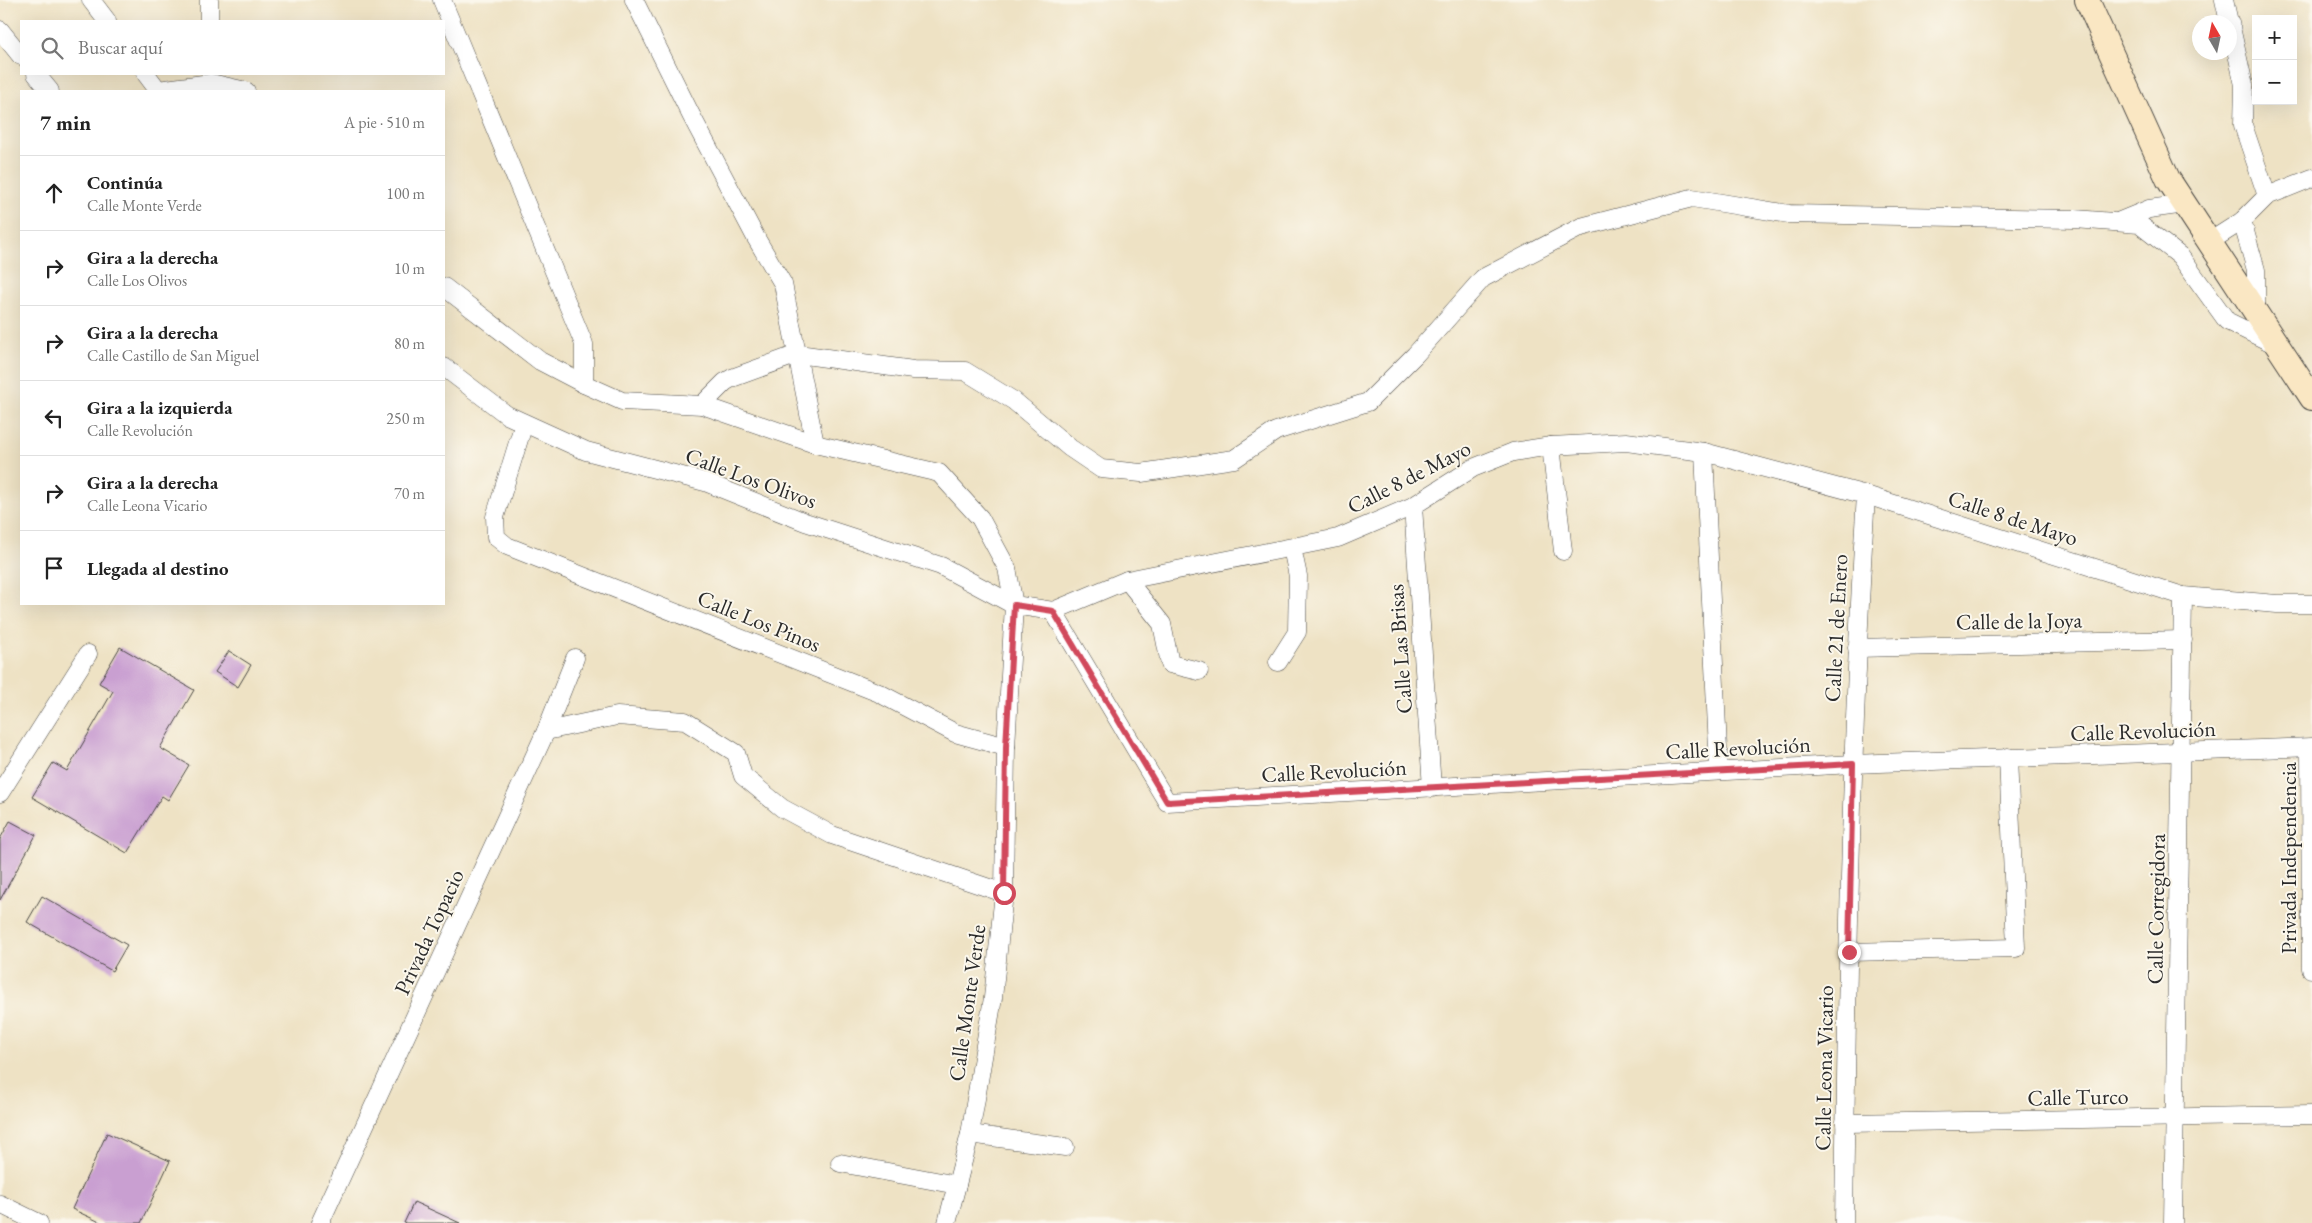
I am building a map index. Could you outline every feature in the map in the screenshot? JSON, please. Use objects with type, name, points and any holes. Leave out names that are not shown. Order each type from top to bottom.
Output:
[{"type":"street","points":[[91,0],[106,20]]},
{"type":"street","points":[[209,0],[209,20]]},
{"type":"street","points":[[442,0],[579,329],[584,344],[584,384]]},
{"type":"street","points":[[634,0],[728,186],[783,284],[815,444]]},
{"type":"street","points":[[2087,0],[2168,179],[2312,398]]},
{"type":"street","points":[[2224,0],[2227,15]]},
{"type":"street","points":[[0,30],[20,55]]},
{"type":"street","points":[[2237,56],[2244,85],[2242,125],[2267,196]]},
{"type":"street","points":[[37,75],[49,90]]},
{"type":"street","points":[[147,75],[158,90],[210,78],[243,90]]},
{"type":"street","points":[[2210,242],[2242,221],[2267,196],[2312,178]]},
{"type":"street","points":[[702,405],[725,382],[732,378],[798,354],[913,370],[965,371],[1014,401],[1070,448],[1101,469],[1141,473],[1234,459],[1276,431],[1368,402],[1415,355],[1483,278],[1581,227],[1692,198],[1789,214],[2075,219],[2139,224],[2180,256],[2227,321],[2276,345]]},
{"type":"street","points":[[2118,222],[2149,209],[2185,204]]},
{"type":"street","points":[[2242,221],[2256,270],[2256,313]]},
{"type":"street","name":"Calle Monte Verde","points":[[445,288],[540,361],[622,401],[702,405],[815,444],[939,473],[980,518],[1007,568],[1014,605],[1006,747],[1004,893],[993,998],[970,1134],[947,1223]]},
{"type":"street","name":"Calle Los Olivos","points":[[445,368],[507,415],[586,451],[705,482],[805,522],[940,566],[1014,605],[1053,611]]},
{"type":"street","name":"Calle Los Pinos","points":[[524,423],[495,516],[496,537],[507,546],[879,693],[955,733],[1006,747]]},
{"type":"street","name":"Calle 8 de Mayo","points":[[1053,611],[1127,580],[1338,538],[1413,506],[1473,468],[1513,452],[1551,446],[1626,442],[1704,452],[1866,495],[2183,596],[2277,604],[2312,604]]},
{"type":"street","points":[[1551,446],[1563,551]]},
{"type":"street","points":[[1704,452],[1719,772]]},
{"type":"street","name":"Calle 21 de Enero","points":[[1853,764],[1856,648],[1866,495]]},
{"type":"street","name":"Calle Las Brisas","points":[[1413,506],[1432,788]]},
{"type":"street","points":[[1278,662],[1297,632],[1298,576],[1292,548]]},
{"type":"street","points":[[1127,580],[1162,624],[1170,664],[1199,671]]},
{"type":"street","name":"Calle Corregidora","points":[[2174,1223],[2183,596]]},
{"type":"street","name":"Calle Revolución","points":[[1053,611],[1167,802],[1853,764],[2311,748]]},
{"type":"street","name":"Calle de la Joya","points":[[1856,648],[2183,640]]},
{"type":"street","points":[[0,793],[88,654]]},
{"type":"street","name":"Privada Topacio","points":[[320,1223],[546,730],[575,658]]},
{"type":"street","points":[[546,730],[617,716],[685,721],[736,753],[743,776],[782,808],[823,830],[1004,893]]},
{"type":"street","name":"Privada Independencia","points":[[2311,748],[2311,969]]},
{"type":"street","points":[[1849,952],[2016,948],[2008,758]]},
{"type":"street","name":"Calle Leona Vicario","points":[[1844,1223],[1853,764]]},
{"type":"street","name":"Calle Turco","points":[[1845,1123],[2312,1116]]},
{"type":"street","points":[[970,1134],[1065,1147]]},
{"type":"street","points":[[840,1163],[957,1185]]},
{"type":"street","points":[[0,1204],[39,1223]]},
{"type":"building","points":[[120,647],[194,690],[160,748],[189,765],[168,800],[162,796],[127,853],[32,797],[53,763],[67,771],[113,691],[99,683]]},
{"type":"building","points":[[229,651],[251,665],[238,687],[215,672]]},
{"type":"building","points":[[10,821],[36,835],[0,900],[0,839]]},
{"type":"building","points":[[42,896],[127,945],[112,971],[27,922]]},
{"type":"building","points":[[107,1133],[170,1161],[141,1223],[102,1223],[72,1209]]},
{"type":"building","points":[[414,1202],[460,1223],[404,1223]]},
{"type":"route","points":[[1004,893],[1006,747],[1014,605],[1053,611],[1167,802],[1853,764],[1849,952]]}]
